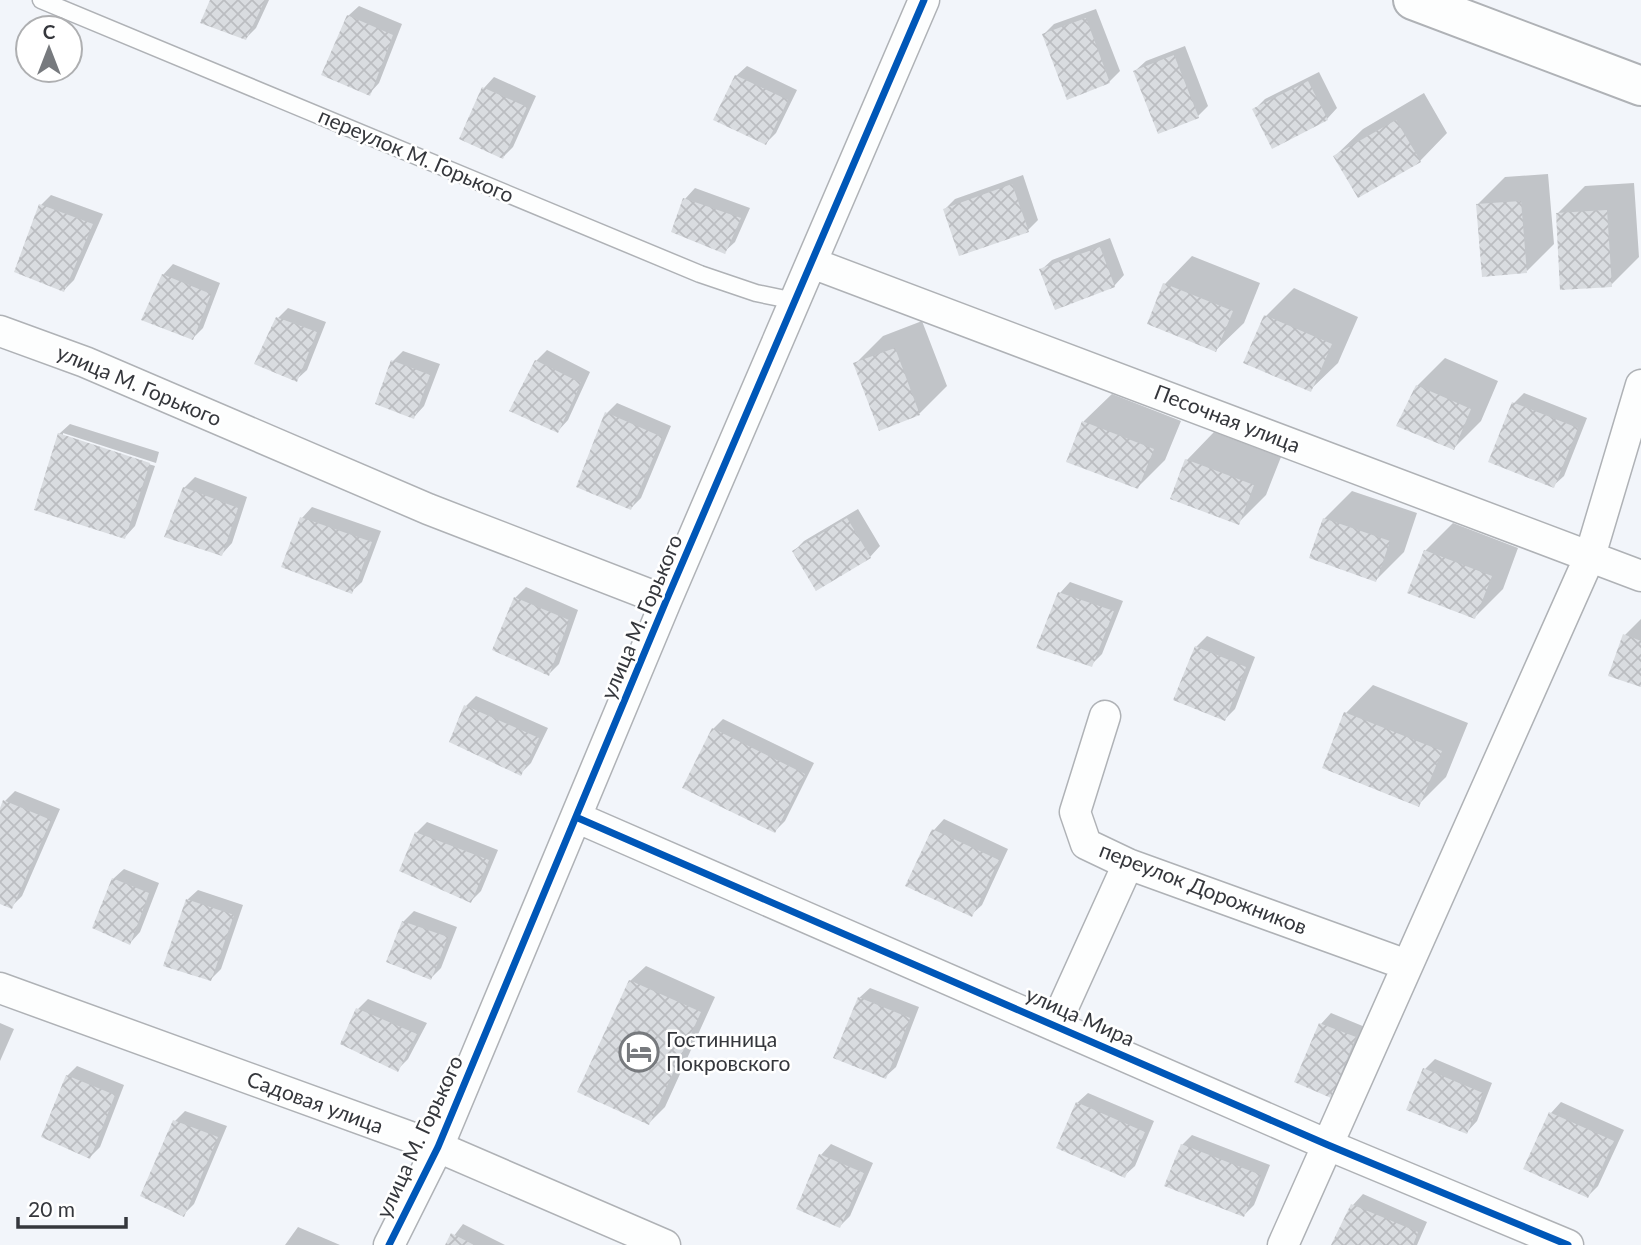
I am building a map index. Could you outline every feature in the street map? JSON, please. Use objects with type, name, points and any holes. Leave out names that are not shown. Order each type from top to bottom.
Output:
[{"type":"main road","points":[[1413,0],[1641,86]]},
{"type":"street","name":"улица М. Горького","points":[[389,1245],[438,1147],[578,818],[666,601],[924,0]]},
{"type":"street","name":"Песочная улица","points":[[812,263],[1641,576]]},
{"type":"street","name":"улица М. Горького","points":[[0,331],[85,362],[428,509],[666,601]]},
{"type":"street","points":[[1283,1245],[1590,556],[1641,385]]},
{"type":"street","name":"переулок Дорожников","points":[[1105,716],[1075,812],[1086,844],[1128,864],[1407,965]]},
{"type":"street","name":"улица Мира","points":[[578,818],[1328,1145],[1568,1245]]},
{"type":"street","points":[[1055,1025],[1128,864]]},
{"type":"street","name":"Садовая улица","points":[[0,988],[438,1147],[665,1245]]},
{"type":"lane","name":"переулок М. Горького","points":[[41,0],[700,274],[756,293],[795,300]]},
{"type":"building","points":[[210,0],[265,0],[246,40],[200,23]]},
{"type":"building","points":[[347,15],[393,35],[370,96],[321,75]]},
{"type":"building","points":[[1086,18],[1110,83],[1067,100],[1042,34]]},
{"type":"building","points":[[1174,55],[1199,118],[1158,134],[1133,71]]},
{"type":"building","points":[[735,75],[788,100],[766,145],[713,120]]},
{"type":"building","points":[[1308,81],[1328,120],[1272,149],[1252,109]]},
{"type":"building","points":[[482,87],[527,107],[503,159],[459,139]]},
{"type":"building","points":[[1396,120],[1421,162],[1358,198],[1333,156]]},
{"type":"building","points":[[1012,184],[1029,232],[959,256],[943,209]]},
{"type":"building","points":[[683,198],[741,218],[725,254],[671,232]]},
{"type":"building","points":[[1521,201],[1527,273],[1482,277],[1476,204]]},
{"type":"building","points":[[39,204],[93,224],[64,292],[14,272]]},
{"type":"building","points":[[1607,210],[1612,287],[1560,290],[1556,213]]},
{"type":"building","points":[[1100,247],[1115,287],[1055,310],[1039,269]]},
{"type":"building","points":[[162,274],[211,294],[193,340],[141,320]]},
{"type":"building","points":[[1163,283],[1233,311],[1216,352],[1147,324]]},
{"type":"building","points":[[1264,315],[1332,344],[1311,392],[1243,363]]},
{"type":"building","points":[[276,317],[317,332],[297,382],[254,364]]},
{"type":"building","points":[[895,348],[920,415],[879,431],[853,363]]},
{"type":"building","points":[[391,360],[430,375],[414,419],[375,404]]},
{"type":"building","points":[[535,360],[581,383],[558,433],[509,411]]},
{"type":"building","points":[[1416,385],[1471,409],[1454,450],[1396,426]]},
{"type":"building","points":[[1512,402],[1578,428],[1554,488],[1488,462]]},
{"type":"building","points":[[605,412],[662,437],[631,510],[576,487]]},
{"type":"building","points":[[1082,421],[1154,449],[1138,489],[1066,462]]},
{"type":"building","points":[[58,433],[150,463],[125,539],[34,510]]},
{"type":"building","points":[[1185,459],[1254,485],[1239,525],[1170,499]]},
{"type":"building","points":[[183,487],[238,508],[222,556],[164,537]]},
{"type":"building","points":[[300,517],[372,542],[352,594],[281,567]]},
{"type":"building","points":[[847,518],[871,558],[816,591],[792,551]]},
{"type":"building","points":[[1323,518],[1390,541],[1376,582],[1309,558]]},
{"type":"building","points":[[1424,550],[1492,576],[1475,619],[1407,593]]},
{"type":"building","points":[[1058,592],[1114,611],[1092,667],[1036,648]]},
{"type":"building","points":[[514,597],[569,620],[549,676],[492,650]]},
{"type":"building","points":[[1623,634],[1641,641],[1641,687],[1608,676]]},
{"type":"building","points":[[1195,646],[1246,667],[1225,721],[1173,700]]},
{"type":"building","points":[[464,705],[539,738],[521,776],[449,742]]},
{"type":"building","points":[[1344,712],[1442,751],[1419,807],[1322,768]]},
{"type":"building","points":[[712,728],[805,774],[775,833],[682,788]]},
{"type":"building","points":[[3,800],[51,820],[12,909],[0,904],[0,808]]},
{"type":"building","points":[[932,829],[999,860],[972,917],[905,886]]},
{"type":"building","points":[[415,832],[489,860],[471,903],[399,871]]},
{"type":"building","points":[[112,878],[149,893],[130,945],[92,928]]},
{"type":"building","points":[[186,899],[234,915],[211,981],[163,966]]},
{"type":"building","points":[[402,921],[448,937],[431,980],[386,962]]},
{"type":"building","name":"Гостинница Покровского","points":[[629,980],[701,1012],[649,1125],[577,1092]]},
{"type":"building","points":[[858,997],[910,1018],[886,1079],[833,1058]]},
{"type":"building","points":[[356,1008],[417,1034],[398,1072],[340,1044]]},
{"type":"building","points":[[1319,1023],[1356,1037],[1331,1098],[1294,1082]]},
{"type":"building","points":[[1423,1068],[1483,1093],[1467,1134],[1406,1110]]},
{"type":"building","points":[[66,1075],[115,1095],[90,1159],[41,1137]]},
{"type":"building","points":[[1076,1102],[1145,1132],[1125,1178],[1056,1148]]},
{"type":"building","points":[[1549,1112],[1614,1141],[1588,1198],[1523,1169]]},
{"type":"building","points":[[173,1120],[218,1137],[184,1217],[140,1196]]},
{"type":"building","points":[[1181,1144],[1261,1175],[1244,1217],[1164,1186]]},
{"type":"building","points":[[819,1154],[864,1173],[840,1228],[796,1209]]},
{"type":"building","points":[[1351,1204],[1418,1232],[1413,1245],[1331,1245]]},
{"type":"building","points":[[451,1233],[474,1245],[445,1245]]},
{"type":"cycle path","points":[[389,1245],[438,1147],[666,601],[924,0]]},
{"type":"cycle path","points":[[578,818],[1328,1145],[1568,1245]]},
{"type":"place","name":"Гостинница Покровского","points":[[639,1052]]}]
